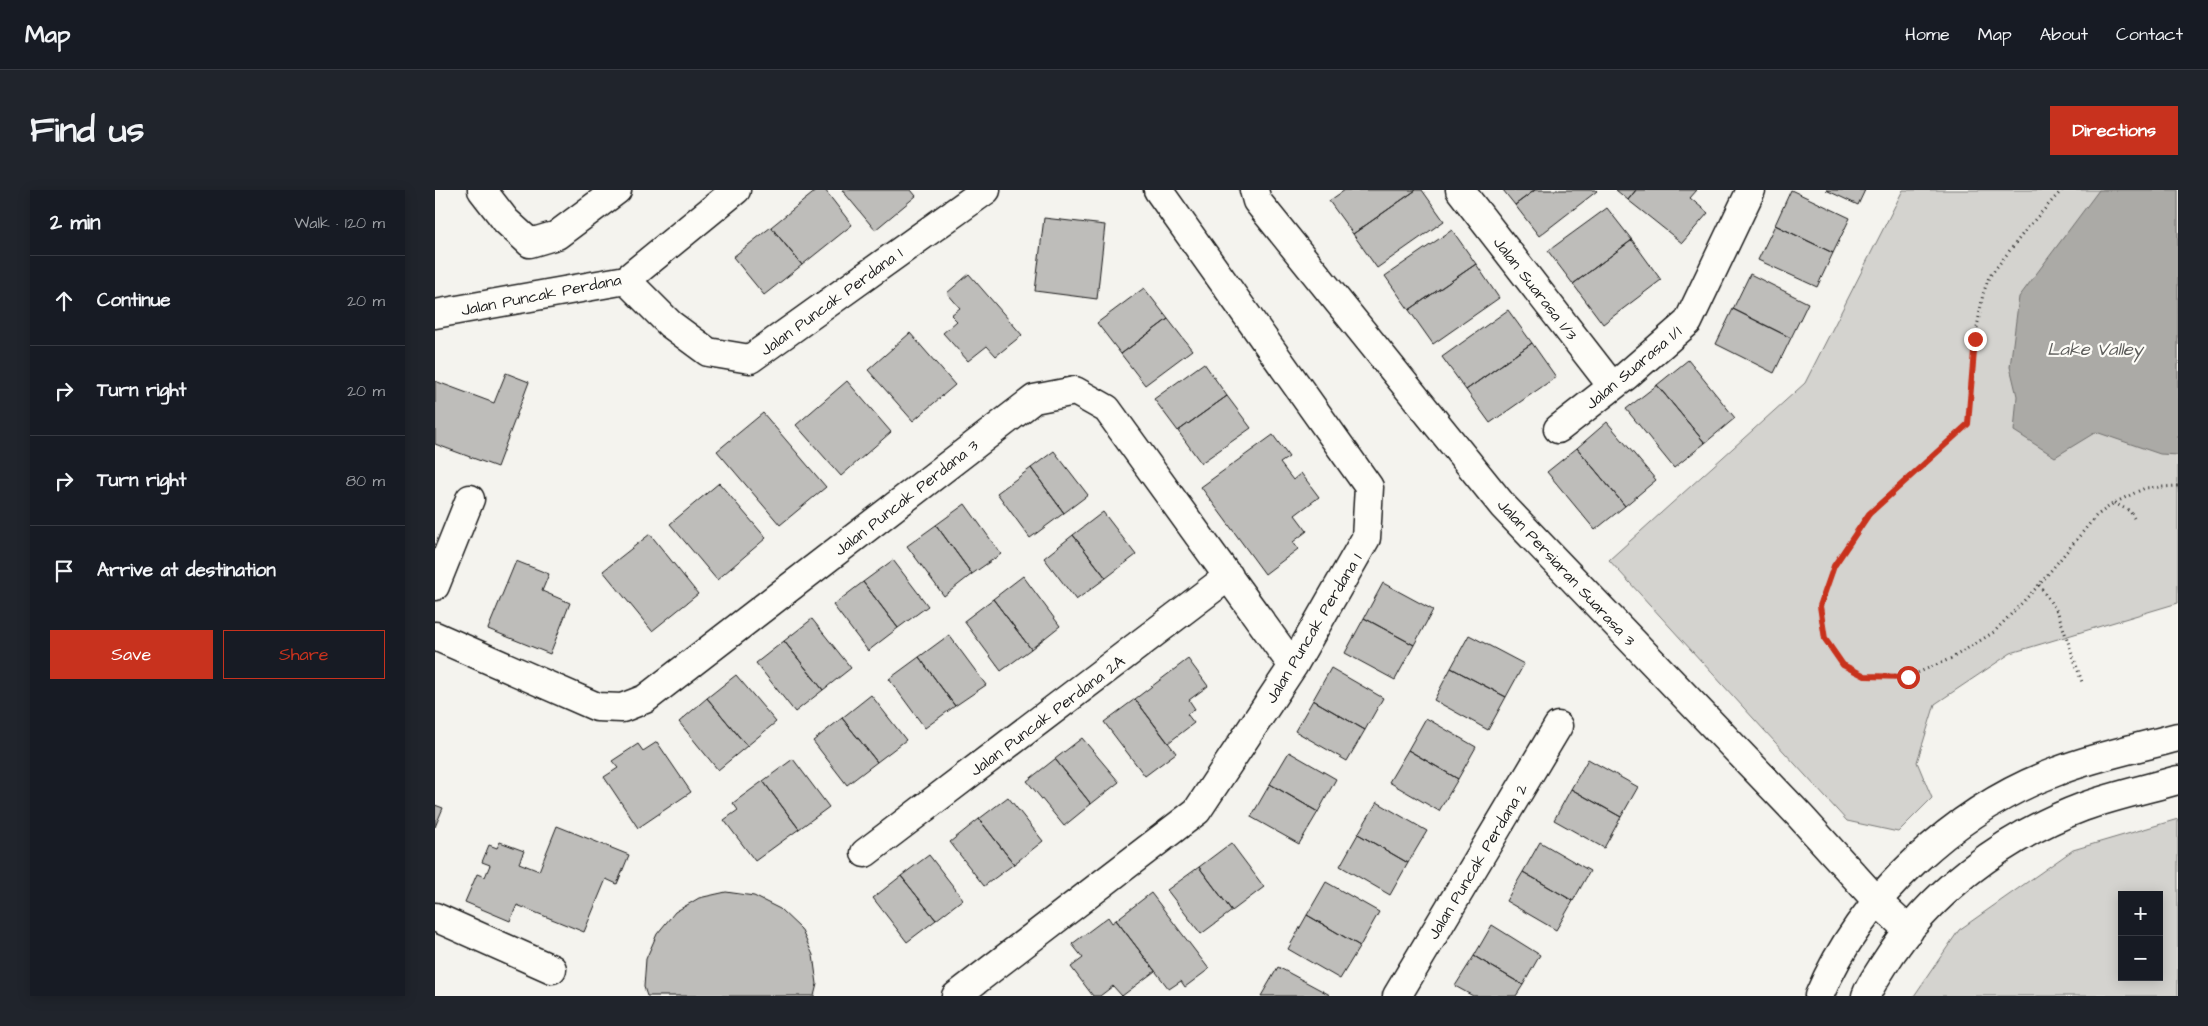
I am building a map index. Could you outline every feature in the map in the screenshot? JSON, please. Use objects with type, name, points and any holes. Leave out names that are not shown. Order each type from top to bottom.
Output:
[{"type":"street","points":[[482,190],[506,221],[529,243],[557,234],[617,190]]},
{"type":"street","name":"Jalan Puncak Perdana","points":[[435,314],[626,280],[736,190]]},
{"type":"street","name":"Jalan Puncak Perdana 1","points":[[626,280],[670,324],[709,352],[750,359],[986,190]]},
{"type":"street","name":"Jalan Puncak Perdana 1","points":[[956,996],[1197,811],[1293,666],[1366,538],[1369,487],[1158,190]]},
{"type":"street","name":"Jalan Persiaran Suarasa 3","points":[[1253,190],[1257,200],[1503,506],[1800,816],[1877,901],[1909,931]]},
{"type":"street","name":"Jalan Suarasa 1/3","points":[[1460,190],[1612,386]]},
{"type":"street","name":"Jalan Suarasa 1/1","points":[[1558,429],[1689,322],[1751,190]]},
{"type":"street","name":"Jalan Puncak Perdana 3","points":[[435,636],[597,707],[622,708],[645,699],[1034,399],[1075,391],[1107,409],[1293,666]]},
{"type":"street","points":[[435,586],[470,499]]},
{"type":"street","name":"Jalan Puncak Perdana 2A","points":[[865,853],[1229,576]]},
{"type":"street","name":"Jalan Puncak Perdana 2","points":[[1397,996],[1558,726]]},
{"type":"street","points":[[1819,996],[1831,969],[1857,927],[1877,901],[1918,858],[1950,832],[2008,794],[2058,770],[2178,737]]},
{"type":"street","points":[[1866,996],[1892,952],[1909,931],[1947,890],[1977,866],[2030,831],[2083,807],[2178,780]]},
{"type":"street","points":[[435,917],[552,969]]},
{"type":"path","points":[[2062,190],[2029,226],[1989,277],[1983,294],[1975,339],[1968,424],[1869,514],[1834,566],[1820,606],[1825,639],[1843,665],[1865,676],[1908,677],[1952,658],[1994,632],[2039,585],[2097,516],[2114,503],[2145,488],[2178,486]]},
{"type":"path","points":[[2114,503],[2130,511],[2134,518]]},
{"type":"path","points":[[2039,585],[2058,613],[2082,682]]},
{"type":"shaded area","points":[[1903,190],[2178,190],[2178,603],[2011,653],[1935,704],[1917,762],[1932,798],[1898,832],[1847,821],[1609,560],[1805,383]]},
{"type":"shaded area","points":[[2178,819],[2178,996],[1914,996],[1959,930],[2073,850]]},
{"type":"water","name":"Lake Valley","points":[[2099,190],[2178,190],[2178,455],[2160,454],[2096,432],[2055,457],[2014,431],[2017,396],[2010,367],[2019,297]]},
{"type":"building","points":[[817,190],[825,190],[852,225],[802,265],[771,227]]},
{"type":"building","points":[[842,190],[911,190],[916,196],[875,230]]},
{"type":"building","points":[[1345,190],[1416,190],[1353,234],[1329,201]]},
{"type":"building","points":[[1416,190],[1422,190],[1444,221],[1377,268],[1353,234]]},
{"type":"building","points":[[1503,190],[1535,190],[1515,205]]},
{"type":"building","points":[[1535,190],[1597,191],[1539,236],[1515,205]]},
{"type":"building","points":[[1616,190],[1636,190],[1628,200]]},
{"type":"building","points":[[1636,190],[1697,190],[1690,198],[1708,213],[1682,243],[1628,200]]},
{"type":"building","points":[[1791,190],[1850,218],[1833,253],[1775,225]]},
{"type":"building","points":[[1826,190],[1865,190],[1858,205]]},
{"type":"building","points":[[1607,208],[1632,240],[1573,284],[1548,251]]},
{"type":"building","points":[[1044,218],[1105,225],[1097,299],[1035,291]]},
{"type":"building","points":[[1775,225],[1833,253],[1817,287],[1758,260]]},
{"type":"building","points":[[771,227],[802,265],[764,295],[733,257]]},
{"type":"building","points":[[1452,230],[1476,264],[1409,310],[1385,276]]},
{"type":"building","points":[[1632,240],[1661,280],[1603,324],[1573,284]]},
{"type":"building","points":[[1476,264],[1499,298],[1433,344],[1409,310]]},
{"type":"building","points":[[969,274],[1022,335],[996,356],[987,346],[968,361],[943,333],[957,321],[951,315],[960,308],[947,293]]},
{"type":"building","points":[[1750,274],[1808,303],[1791,338],[1733,309]]},
{"type":"building","points":[[1144,288],[1168,319],[1121,354],[1097,323]]},
{"type":"building","points":[[1733,309],[1791,338],[1774,373],[1716,344]]},
{"type":"building","points":[[1508,310],[1532,343],[1466,390],[1442,357]]},
{"type":"building","points":[[1168,319],[1192,350],[1145,385],[1121,354]]},
{"type":"building","points":[[910,333],[955,385],[913,421],[868,370]]},
{"type":"building","points":[[1532,343],[1556,377],[1490,423],[1466,390]]},
{"type":"building","points":[[1688,360],[1735,418],[1705,443],[1657,385]]},
{"type":"building","points":[[1204,363],[1227,396],[1178,431],[1154,399]]},
{"type":"building","points":[[506,373],[529,382],[497,467],[435,444],[435,381],[494,403]]},
{"type":"building","points":[[847,381],[891,432],[841,476],[796,425]]},
{"type":"building","points":[[1657,385],[1705,443],[1674,468],[1626,409]]},
{"type":"building","points":[[1227,396],[1251,428],[1201,463],[1178,431]]},
{"type":"building","points":[[763,413],[826,487],[780,525],[717,451]]},
{"type":"building","points":[[1607,422],[1656,480],[1625,506],[1577,448]]},
{"type":"building","points":[[1273,435],[1289,457],[1280,463],[1293,480],[1301,473],[1319,497],[1295,515],[1307,531],[1293,542],[1298,549],[1265,574],[1201,487]]},
{"type":"building","points":[[1577,448],[1625,506],[1595,530],[1547,472]]},
{"type":"building","points":[[1054,451],[1088,495],[1064,513],[1031,468]]},
{"type":"building","points":[[1031,468],[1064,513],[1030,538],[997,493]]},
{"type":"building","points":[[719,483],[766,538],[717,580],[670,524]]},
{"type":"building","points":[[965,504],[1001,554],[972,574],[936,525]]},
{"type":"building","points":[[1103,512],[1136,555],[1106,578],[1073,535]]},
{"type":"building","points":[[936,525],[972,574],[944,596],[907,546]]},
{"type":"building","points":[[650,534],[698,594],[652,631],[603,571]]},
{"type":"building","points":[[1073,535],[1106,578],[1076,600],[1044,558]]},
{"type":"building","points":[[893,560],[928,606],[898,628],[863,582]]},
{"type":"building","points":[[516,561],[549,574],[542,591],[570,603],[550,654],[488,629]]},
{"type":"building","points":[[1023,576],[1060,626],[1031,649],[993,599]]},
{"type":"building","points":[[863,582],[898,628],[868,651],[833,605]]},
{"type":"building","points":[[1383,583],[1433,610],[1414,645],[1364,618]]},
{"type":"building","points":[[993,599],[1031,649],[1001,671],[964,621]]},
{"type":"building","points":[[1364,618],[1414,645],[1395,680],[1345,653]]},
{"type":"building","points":[[812,619],[851,668],[823,690],[784,641]]},
{"type":"building","points":[[949,635],[986,685],[955,706],[919,657]]},
{"type":"building","points":[[1469,635],[1524,664],[1506,697],[1451,668]]},
{"type":"building","points":[[784,641],[823,690],[795,712],[756,663]]},
{"type":"building","points":[[919,657],[955,706],[925,728],[889,679]]},
{"type":"building","points":[[1188,659],[1208,686],[1189,700],[1195,709],[1187,714],[1194,723],[1168,743],[1135,699]]},
{"type":"building","points":[[1331,668],[1383,698],[1365,730],[1313,700]]},
{"type":"building","points":[[1451,668],[1506,697],[1488,730],[1434,700]]},
{"type":"building","points":[[736,675],[776,722],[747,746],[707,698]]},
{"type":"building","points":[[871,695],[906,740],[877,762],[842,718]]},
{"type":"building","points":[[707,698],[747,746],[718,770],[679,722]]},
{"type":"building","points":[[1135,699],[1176,753],[1145,776],[1104,722]]},
{"type":"building","points":[[1313,700],[1365,730],[1347,761],[1295,731]]},
{"type":"building","points":[[842,718],[877,762],[847,785],[813,741]]},
{"type":"building","points":[[1426,718],[1476,747],[1458,779],[1408,750]]},
{"type":"building","points":[[1082,738],[1119,782],[1091,804],[1055,759]]},
{"type":"building","points":[[657,742],[691,792],[638,828],[604,777],[618,768],[612,761],[638,744],[643,751]]},
{"type":"building","points":[[1408,750],[1458,779],[1439,811],[1389,782]]},
{"type":"building","points":[[1289,752],[1336,779],[1318,812],[1270,784]]},
{"type":"building","points":[[793,759],[829,807],[799,829],[763,781]]},
{"type":"building","points":[[1055,759],[1091,804],[1064,826],[1027,781]]},
{"type":"building","points":[[1588,759],[1638,787],[1621,817],[1571,789]]},
{"type":"building","points":[[763,781],[799,829],[755,861],[724,820],[738,810],[733,803]]},
{"type":"building","points":[[1270,784],[1318,812],[1299,844],[1251,817]]},
{"type":"building","points":[[1571,789],[1621,817],[1604,848],[1554,820]]},
{"type":"building","points":[[1008,797],[1043,841],[1014,864],[979,819]]},
{"type":"building","points":[[1377,802],[1427,831],[1408,863],[1358,834]]},
{"type":"building","points":[[435,805],[443,808],[435,827]]},
{"type":"building","points":[[979,819],[1014,864],[984,886],[950,842]]},
{"type":"building","points":[[557,826],[629,855],[617,884],[606,879],[584,932],[517,905],[510,921],[465,902],[477,874],[485,877],[490,865],[482,862],[489,845],[497,848],[500,842],[524,851],[519,863],[539,871]]},
{"type":"building","points":[[1358,834],[1408,863],[1390,895],[1340,866]]},
{"type":"building","points":[[1540,842],[1590,871],[1573,901],[1523,872]]},
{"type":"building","points":[[1231,843],[1264,887],[1232,911],[1199,867]]},
{"type":"building","points":[[929,855],[963,899],[936,920],[901,876]]},
{"type":"building","points":[[1199,867],[1232,911],[1201,934],[1167,890]]},
{"type":"building","points":[[1523,872],[1573,901],[1556,930],[1506,901]]},
{"type":"building","points":[[901,876],[936,920],[907,942],[873,898]]},
{"type":"building","points":[[1326,882],[1379,912],[1360,946],[1307,915]]},
{"type":"building","points":[[726,892],[754,896],[780,909],[801,929],[813,955],[817,984],[814,996],[647,996],[644,987],[646,959],[657,934],[675,912],[699,898]]},
{"type":"building","points":[[1151,893],[1209,969],[1185,987],[1181,981],[1169,989],[1116,920]]},
{"type":"building","points":[[1307,915],[1360,946],[1340,979],[1288,949]]},
{"type":"building","points":[[1108,917],[1112,923],[1116,920],[1155,971],[1122,996],[1113,986],[1100,996],[1093,996],[1071,967],[1083,958],[1072,944]]},
{"type":"building","points":[[1492,925],[1540,955],[1523,985],[1474,956]]},
{"type":"building","points":[[1474,956],[1523,985],[1516,996],[1473,996],[1455,986]]},
{"type":"building","points":[[1278,967],[1330,995],[1261,996]]},
{"type":"route","points":[[1908,677],[1865,676],[1843,665],[1825,639],[1820,606],[1834,566],[1869,514],[1968,424],[1975,339]]}]
